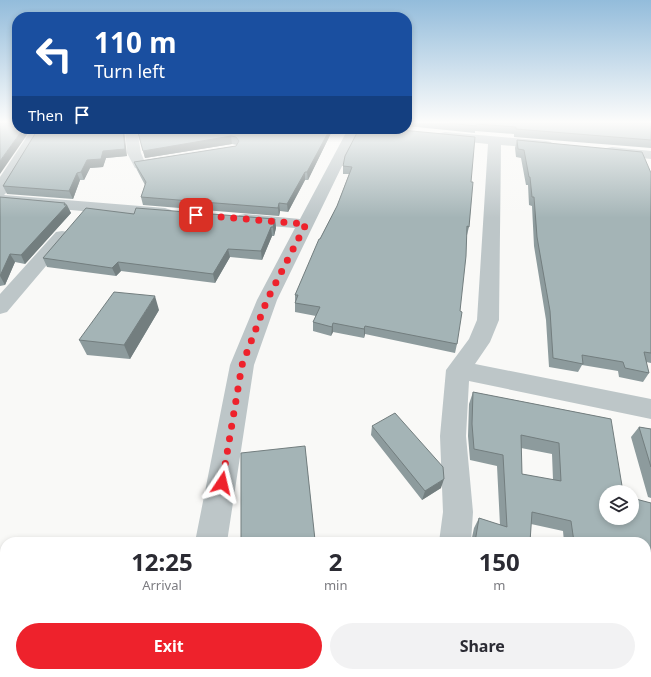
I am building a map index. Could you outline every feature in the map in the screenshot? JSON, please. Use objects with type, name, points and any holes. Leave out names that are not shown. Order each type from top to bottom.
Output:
[{"type":"street","points":[[0,191],[22,155]]},
{"type":"street","points":[[135,155],[140,165],[180,158]]},
{"type":"street","points":[[212,537],[242,365],[267,300],[341,155]]},
{"type":"street","points":[[456,537],[458,512],[453,436],[458,370],[479,342],[488,320],[494,155]]},
{"type":"street","points":[[0,199],[181,214]]},
{"type":"street","points":[[0,307],[87,207]]},
{"type":"street","points":[[228,218],[306,224]]},
{"type":"street","points":[[458,370],[651,409]]},
{"type":"building","points":[[0,155],[5,155],[0,161]]},
{"type":"building","points":[[22,155],[102,155],[101,159],[87,160],[81,172],[77,173],[69,191],[3,186]]},
{"type":"building","points":[[181,155],[316,155],[287,204],[279,203],[278,208],[141,197],[146,182],[134,162]]},
{"type":"building","points":[[346,155],[473,155],[471,182],[473,182],[469,227],[467,226],[466,256],[460,311],[462,312],[457,344],[365,326],[364,329],[333,323],[332,327],[313,322],[320,307],[295,303],[298,295],[295,295],[319,239],[337,206],[352,167],[343,166]]},
{"type":"building","points":[[525,155],[643,155],[651,173],[651,353],[644,352],[649,373],[625,368],[623,362],[582,355],[583,364],[553,358],[550,311],[537,237],[534,197],[532,197]]},
{"type":"building","points":[[0,197],[65,203],[64,205],[67,205],[21,255],[10,254],[0,276]]},
{"type":"building","points":[[86,208],[134,214],[136,208],[275,219],[273,227],[271,227],[261,251],[228,249],[213,274],[118,262],[112,268],[43,258]]},
{"type":"building","points":[[114,292],[155,296],[124,345],[79,340]]},
{"type":"building","points":[[473,392],[611,419],[622,485],[599,485],[599,525],[639,525],[639,500],[651,503],[651,537],[573,537],[571,521],[532,512],[530,537],[476,537],[479,518],[507,527],[503,455],[474,449],[472,424]],"holes":[[[521,435],[559,443],[561,481],[522,474]]]},
{"type":"building","points":[[395,413],[443,467],[444,479],[425,491],[372,426]]},
{"type":"building","points":[[639,427],[651,429],[651,467]]},
{"type":"building","points":[[305,446],[315,537],[241,537],[241,453]]},
{"type":"route","points":[[196,215],[306,224],[267,300],[242,365],[222,483]]}]
